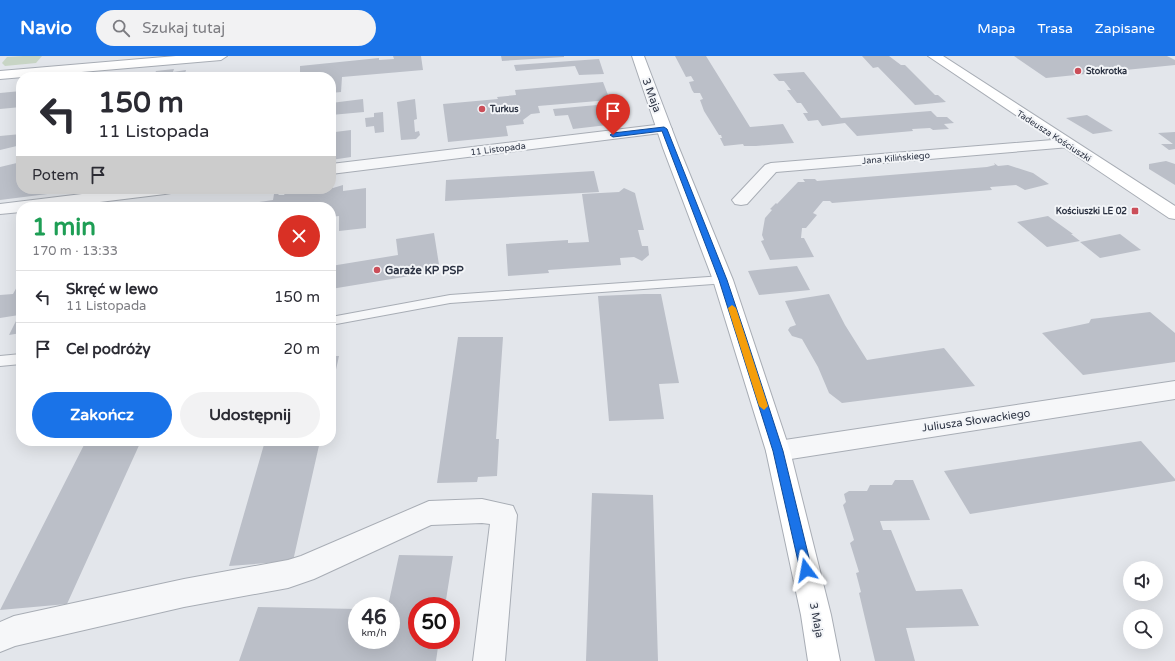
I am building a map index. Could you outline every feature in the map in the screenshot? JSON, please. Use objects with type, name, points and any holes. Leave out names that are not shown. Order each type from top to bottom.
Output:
[{"type":"main road","points":[[35,72],[221,56]]},
{"type":"main road","name":"3 Maja","points":[[638,56],[664,129],[723,280],[778,451],[816,615],[824,661]]},
{"type":"main road","name":"Tadeusza Kościuszki","points":[[934,56],[1065,144],[1175,214]]},
{"type":"main road","points":[[0,75],[16,74]]},
{"type":"street","name":"11 Listopada","points":[[336,168],[664,129]]},
{"type":"street","name":"Jana Kilińskiego","points":[[741,200],[771,168],[1065,144]]},
{"type":"street","points":[[58,202],[124,194]]},
{"type":"street","points":[[0,209],[16,207]]},
{"type":"street","name":"Juliusza Słowackiego","points":[[778,451],[1175,390]]},
{"type":"street","points":[[0,637],[14,631],[184,593],[288,574],[304,569],[429,513],[482,511],[504,516],[489,661]]},
{"type":"lane","points":[[336,320],[450,299],[723,280]]},
{"type":"lane","points":[[0,361],[16,359]]},
{"type":"green space","points":[[42,56],[36,63],[5,66],[2,63],[7,57]]},
{"type":"building","points":[[393,56],[421,56],[423,70],[342,77],[341,92],[336,92],[336,72],[300,72],[300,66],[379,58],[379,60],[394,59]]},
{"type":"building","points":[[501,56],[564,56],[564,57],[502,61]]},
{"type":"building","points":[[675,56],[706,56],[750,127],[783,124],[794,143],[756,146],[744,146],[743,144],[724,146],[720,138],[722,138],[721,135],[719,135],[704,111],[700,100],[703,99],[700,93],[694,93],[692,90],[689,82],[694,81],[691,76],[686,77]]},
{"type":"building","points":[[862,56],[889,56],[901,65],[905,65],[935,95],[938,95],[946,102],[915,105],[878,67],[873,68]]},
{"type":"building","name":"Stokrotka","points":[[1014,56],[1167,56],[1175,60],[1175,65],[1046,78]]},
{"type":"building","points":[[599,59],[604,74],[579,75],[575,66],[516,71],[514,65]]},
{"type":"building","points":[[174,69],[173,72],[156,71]]},
{"type":"building","points":[[186,70],[185,72],[173,72]]},
{"type":"building","points":[[804,72],[841,118],[931,111],[937,117],[947,117],[954,123],[944,124],[949,129],[912,129],[913,131],[857,136],[845,123],[822,126],[818,120],[808,121],[803,113],[808,113],[801,103],[797,103],[787,90],[791,90],[784,81],[779,81],[773,74]]},
{"type":"building","points":[[603,82],[610,100],[538,106],[540,113],[531,114],[523,120],[524,124],[506,126],[508,136],[448,142],[443,104],[498,99],[497,97],[516,95],[515,90]]},
{"type":"building","points":[[16,91],[16,107],[0,109],[0,93]]},
{"type":"building","points":[[363,99],[364,112],[336,115],[336,102]]},
{"type":"building","points":[[415,99],[417,119],[414,120],[415,132],[419,131],[420,135],[416,139],[401,140],[397,102]]},
{"type":"building","points":[[608,104],[616,124],[573,129],[568,115],[555,116],[553,109]]},
{"type":"building","points":[[383,112],[384,132],[375,133],[374,126],[366,127],[365,118],[374,117],[374,113]]},
{"type":"building","points":[[1087,115],[1113,131],[1093,134],[1066,118]]},
{"type":"building","points":[[351,130],[351,157],[336,159],[336,132]]},
{"type":"building","points":[[1175,132],[1175,149],[1169,150],[1161,144],[1173,144],[1158,133]]},
{"type":"building","points":[[16,134],[16,146],[0,150],[0,136]]},
{"type":"building","points":[[1166,161],[1175,164],[1175,185],[1149,169],[1149,164]]},
{"type":"building","points":[[16,163],[16,194],[47,194],[0,200],[0,167]]},
{"type":"building","points":[[994,163],[998,166],[1008,165],[1033,173],[1049,184],[1025,190],[1016,185],[990,187],[992,190],[832,203],[830,201],[823,201],[813,213],[817,215],[806,228],[802,228],[801,238],[804,238],[814,257],[770,260],[761,241],[764,240],[762,235],[765,218],[772,210],[770,209],[776,203],[777,204],[798,182],[805,182],[803,179],[815,179],[817,181],[987,167],[995,165]]},
{"type":"building","points":[[594,171],[599,192],[445,201],[446,180]]},
{"type":"building","points":[[343,185],[343,191],[366,188],[366,228],[339,231],[339,216],[336,216],[336,202],[259,202],[273,200],[274,194],[336,194],[336,187]]},
{"type":"building","points":[[624,188],[635,193],[644,230],[638,230],[642,246],[648,246],[649,255],[642,261],[634,257],[620,258],[621,265],[548,270],[549,273],[508,276],[506,244],[568,240],[568,243],[589,242],[582,194],[619,192]]},
{"type":"building","points":[[1048,216],[1073,234],[1071,234],[1080,241],[1047,247],[1017,222]]},
{"type":"building","name":"Garaże KP PSP","points":[[434,233],[440,271],[336,288],[336,265],[398,255],[396,239]]},
{"type":"building","points":[[1120,234],[1141,250],[1100,258],[1080,242]]},
{"type":"building","points":[[797,266],[810,290],[759,295],[748,271]]},
{"type":"building","points":[[16,288],[16,315],[0,318],[0,295],[13,294]]},
{"type":"building","points":[[661,294],[679,383],[659,384],[664,419],[609,421],[598,296]]},
{"type":"building","points":[[829,294],[845,325],[867,360],[944,348],[975,386],[842,403],[829,393],[818,367],[802,339],[792,336],[788,330],[790,327],[796,325],[785,301]]},
{"type":"building","points":[[1150,312],[1175,333],[1175,362],[1083,375],[1042,333],[1089,323],[1091,319]]},
{"type":"building","points":[[16,321],[16,334],[9,335]]},
{"type":"building","points":[[458,337],[503,337],[496,439],[499,439],[497,476],[478,477],[477,482],[437,483]]},
{"type":"building","points":[[336,356],[339,356],[336,370]]},
{"type":"building","points":[[1141,441],[1175,479],[1175,481],[970,514],[944,471]]},
{"type":"building","points":[[83,446],[139,446],[67,604],[0,610]]},
{"type":"building","points":[[264,446],[319,446],[293,561],[229,566]]},
{"type":"building","points":[[895,480],[913,480],[930,520],[880,521],[883,530],[891,530],[916,591],[962,589],[979,626],[906,628],[915,661],[875,661],[859,593],[861,592],[856,573],[859,572],[850,543],[854,540],[843,505],[846,502],[844,494],[849,491],[867,491],[870,485],[892,485]]},
{"type":"building","points":[[592,493],[653,495],[658,661],[586,661]]},
{"type":"building","points":[[399,555],[453,556],[446,597],[408,597],[408,649],[438,649],[436,661],[239,661],[258,607],[348,609],[348,649],[400,649],[400,597],[390,597]]},
{"type":"slow traffic","points":[[732,308],[764,406]]},
{"type":"place","name":"Stokrotka","points":[[1078,71]]},
{"type":"place","name":"Turkus","points":[[482,109]]},
{"type":"place","name":"Kościuszki LE 02","points":[[1135,211]]},
{"type":"place","name":"Garaże KP PSP","points":[[377,270]]},
{"type":"route","points":[[613,135],[664,129],[723,280],[742,337],[778,451],[806,570]]}]
